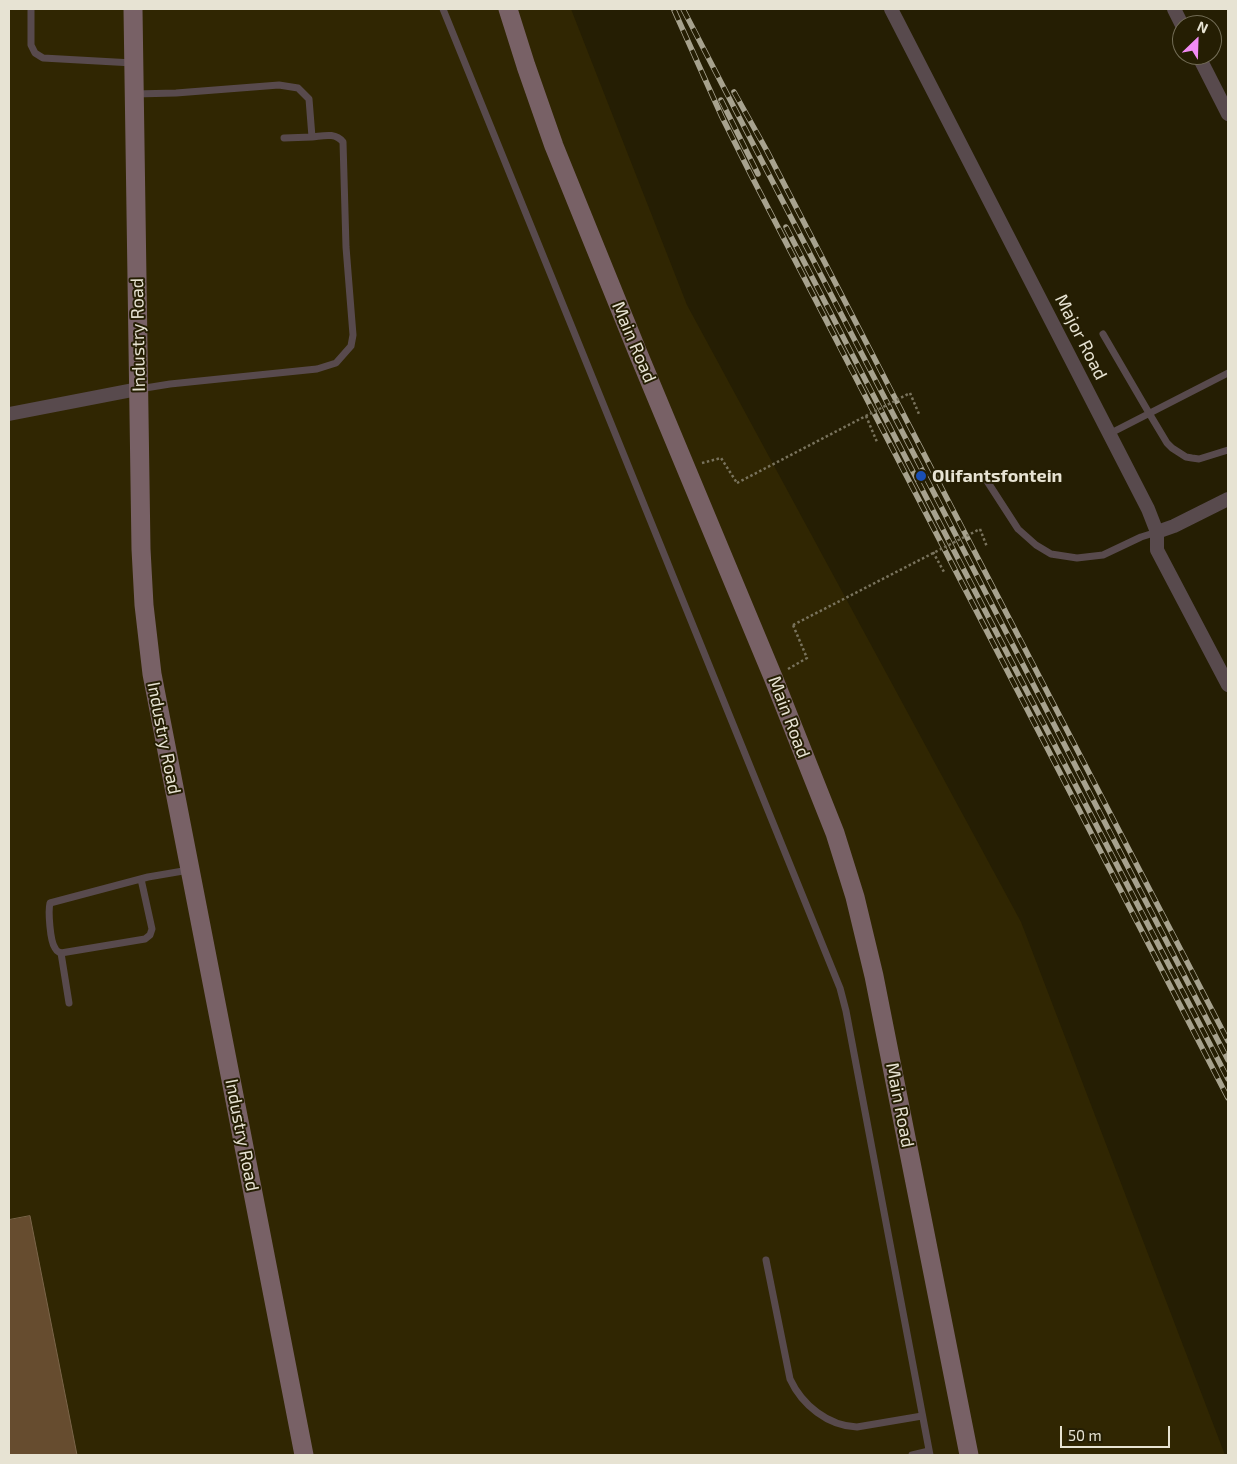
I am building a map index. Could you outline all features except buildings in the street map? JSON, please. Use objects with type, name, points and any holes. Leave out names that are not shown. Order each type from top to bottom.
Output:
[{"type":"main road","name":"Industry Road","points":[[133,9],[141,549],[146,630],[152,674],[304,1455]]},
{"type":"main road","name":"Main Road","points":[[508,9],[554,146],[773,677],[835,833],[864,933],[878,995],[970,1455]]},
{"type":"street","name":"Major Road","points":[[891,9],[1148,509],[1157,532],[1157,550],[1228,685]]},
{"type":"street","points":[[1203,65],[1228,114]]},
{"type":"street","points":[[9,414],[138,389]]},
{"type":"street","points":[[1157,532],[1174,526],[1228,499]]},
{"type":"lane","points":[[31,9],[31,45],[35,53],[43,58],[134,63]]},
{"type":"lane","points":[[443,9],[840,988],[929,1453],[912,1455]]},
{"type":"lane","points":[[134,94],[176,93],[278,85],[298,88],[309,100],[312,137]]},
{"type":"lane","points":[[138,389],[317,369],[336,363],[351,346],[353,335],[346,247],[343,142],[339,137],[333,135],[284,138]]},
{"type":"lane","points":[[1103,334],[1149,413],[1172,448],[1186,457],[1199,459],[1228,450]]},
{"type":"lane","points":[[1109,434],[1228,373]]},
{"type":"lane","points":[[987,480],[1018,529],[1051,554],[1077,558],[1102,555],[1141,537],[1157,532]]},
{"type":"lane","points":[[142,879],[152,929],[150,935],[145,939],[61,953],[56,951],[53,945],[48,910],[50,903],[142,879],[190,870]]},
{"type":"lane","points":[[61,953],[69,1003]]},
{"type":"lane","points":[[766,1260],[790,1379],[794,1388],[804,1400],[822,1416],[847,1427],[922,1416]]},
{"type":"path","points":[[721,458],[736,483],[910,392],[919,414]]},
{"type":"path","points":[[866,416],[877,442]]},
{"type":"path","points":[[773,677],[807,658],[793,625],[980,529],[987,547]]},
{"type":"path","points":[[933,552],[944,572]]},
{"type":"shaded area","points":[[9,9],[571,9],[687,305],[1021,922],[1225,1455],[9,1455]]},
{"type":"railway","points":[[683,9],[1228,1060]]},
{"type":"railway","points":[[674,10],[722,117],[751,175],[1228,1098]]},
{"type":"railway","points":[[734,92],[767,151],[1228,1041]]},
{"type":"railway","points":[[721,100],[758,174]]},
{"type":"railway","points":[[786,227],[1228,1079]]},
{"type":"place","name":"Olifantsfontein","points":[[921,476]]}]
